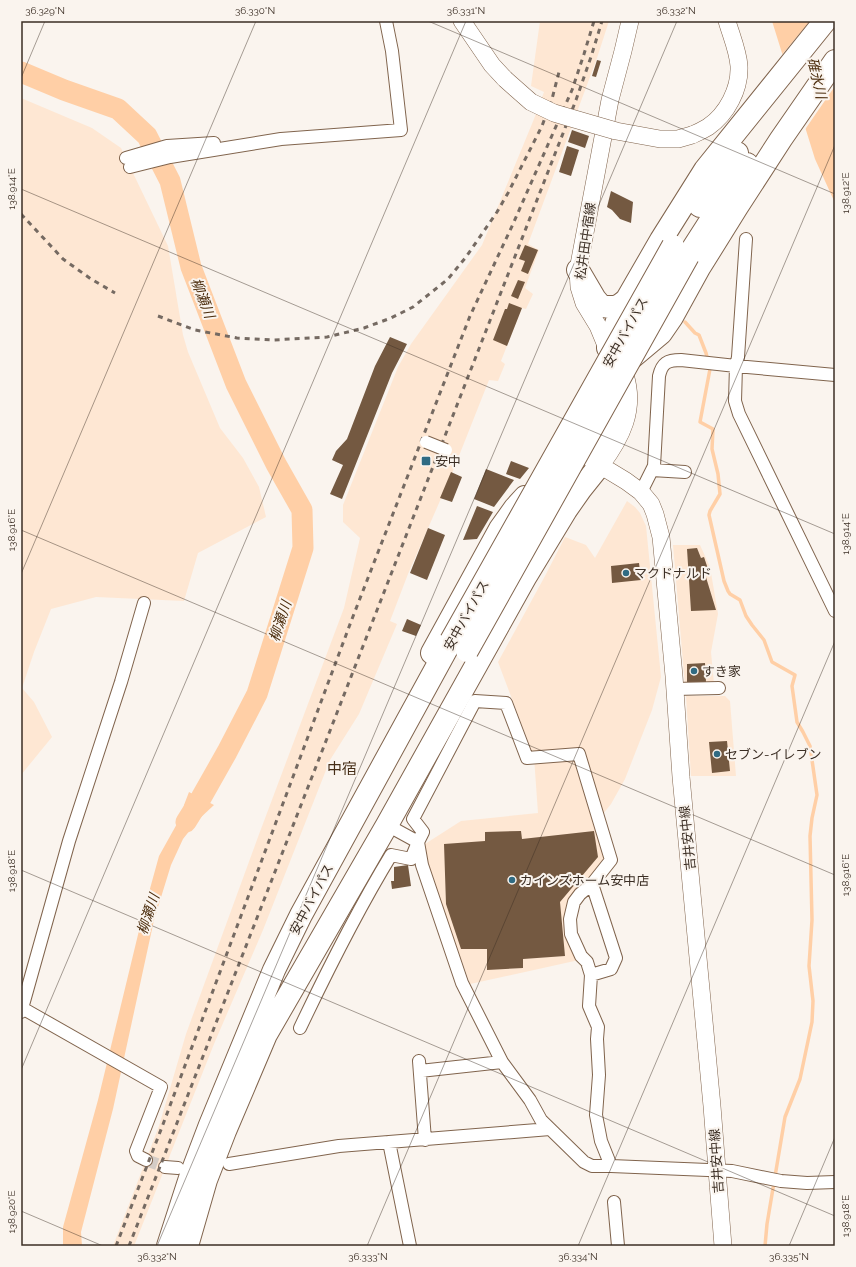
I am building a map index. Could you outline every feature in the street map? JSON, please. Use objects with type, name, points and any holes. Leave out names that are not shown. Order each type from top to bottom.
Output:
[{"type":"highway","points":[[621,366],[661,333],[672,317],[699,268],[771,119],[825,21]]},
{"type":"highway","name":"安中バイパス","points":[[168,1246],[191,1175],[210,1125],[274,970],[305,909],[459,646],[680,251],[730,189],[771,119],[834,21]]},
{"type":"highway","name":"安中バイパス","points":[[771,119],[835,46]]},
{"type":"highway","points":[[608,348],[617,321],[627,299],[661,240],[705,170],[771,119],[835,61]]},
{"type":"highway","points":[[578,270],[595,299],[601,306],[612,308],[620,306],[627,299]]},
{"type":"highway","points":[[274,970],[313,870],[500,529],[525,496],[542,485],[576,470],[597,463]]},
{"type":"highway","points":[[264,1038],[387,825],[526,576],[566,510],[597,463]]},
{"type":"highway","points":[[485,557],[526,576]]},
{"type":"highway","name":"安中バイパス","points":[[186,1246],[206,1180],[290,977],[459,646]]},
{"type":"main road","points":[[462,21],[492,65],[505,79],[531,102],[554,113],[616,131],[660,139],[678,138],[692,135],[708,127],[719,118],[728,106],[736,87],[739,66],[727,21]]},
{"type":"main road","name":"松井田中宿線","points":[[597,463],[617,405],[618,383],[608,348],[598,326],[584,303],[579,286],[578,270],[610,100],[630,21]]},
{"type":"main road","name":"松井田中宿線","points":[[597,463],[616,443],[628,412],[629,389],[619,361],[608,348]]},
{"type":"main road","name":"吉井安中線","points":[[563,430],[597,463],[641,492],[653,509],[658,526],[674,689],[723,1246]]},
{"type":"street","points":[[133,161],[168,152],[241,145],[280,139],[401,130],[392,51],[386,21]]},
{"type":"street","points":[[746,239],[738,357],[736,366],[736,401],[740,414],[835,611]]},
{"type":"street","points":[[641,492],[654,466],[658,383],[663,365],[666,363],[674,360],[835,375]]},
{"type":"street","points":[[426,442],[446,450]]},
{"type":"street","points":[[652,470],[685,472]]},
{"type":"street","points":[[144,603],[69,841],[22,1010],[161,1087],[136,1151],[138,1156],[146,1160]]},
{"type":"street","points":[[674,689],[719,688]]},
{"type":"street","points":[[300,1028],[346,934],[369,891],[391,855],[412,859],[423,832],[413,819],[476,701],[506,703],[527,758],[580,754],[611,860],[592,884],[580,894],[574,902],[570,919],[571,934],[581,956],[586,962],[591,975],[589,1006],[598,1027],[597,1039],[600,1075],[596,1115],[601,1141],[611,1166]]},
{"type":"street","points":[[387,825],[418,842]]},
{"type":"street","points":[[418,842],[422,865],[462,983],[502,1062],[530,1100],[542,1120],[584,1162],[592,1166],[717,1170],[806,1183],[835,1182]]},
{"type":"street","points":[[591,975],[611,969],[616,958],[592,884]]},
{"type":"street","points":[[425,1140],[419,1066],[502,1062]]},
{"type":"street","points":[[229,1164],[339,1146],[550,1129]]},
{"type":"street","points":[[389,1142],[410,1246]]},
{"type":"street","points":[[165,1167],[178,1168]]},
{"type":"street","points":[[614,1202],[618,1246]]},
{"type":"shaded area","points":[[540,21],[609,21],[597,58],[528,244],[539,250],[525,288],[533,294],[526,309],[522,308],[501,361],[505,364],[498,381],[489,380],[453,471],[408,574],[390,621],[397,624],[359,714],[330,760],[263,930],[214,1044],[134,1246],[113,1246],[159,1126],[186,1034],[344,608],[360,538],[343,522],[343,505],[398,367],[411,344],[482,245],[544,92],[531,86]]},
{"type":"shaded area","points":[[21,98],[92,128],[121,148],[168,246],[183,335],[188,352],[220,428],[243,458],[259,487],[266,517],[198,553],[184,601],[96,597],[51,609],[22,688],[34,702],[52,737],[21,775]]},
{"type":"shaded area","points":[[627,501],[640,513],[646,526],[661,677],[652,710],[625,779],[611,804],[603,814],[592,821],[605,852],[605,858],[571,899],[579,960],[470,984],[426,861],[425,844],[461,821],[538,813],[534,757],[498,662],[565,537],[586,545],[595,558]]},
{"type":"shaded area","points":[[673,545],[700,545],[710,567],[718,614],[711,652],[714,684],[685,686]]},
{"type":"shaded area","points":[[686,696],[725,696],[730,701],[736,776],[691,776]]},
{"type":"water","name":"碓氷川","points":[[772,21],[835,21],[835,203],[815,159]]},
{"type":"water","points":[[189,792],[214,805],[198,820],[183,839],[171,865],[154,920],[113,1109],[81,1232],[82,1246],[63,1246],[63,1227],[98,1100],[143,914],[159,856],[183,813],[184,805]]},
{"type":"pier","points":[[810,21],[835,21],[835,86],[804,131],[780,57]]},
{"type":"building","points":[[597,60],[601,61],[596,77],[592,76]]},
{"type":"building","points":[[572,130],[589,136],[585,148],[568,142]]},
{"type":"building","points":[[567,146],[579,150],[571,176],[559,172]]},
{"type":"building","points":[[611,191],[633,202],[631,223],[620,219],[607,207]]},
{"type":"building","points":[[525,245],[538,250],[528,274],[521,271],[525,261],[519,259]]},
{"type":"building","points":[[518,280],[525,282],[518,299],[511,296]]},
{"type":"building","points":[[509,303],[522,308],[507,346],[493,340],[505,309],[507,309]]},
{"type":"building","points":[[390,337],[407,344],[392,373],[342,499],[330,494],[343,465],[332,460],[336,451],[347,439],[375,366]]},
{"type":"building","points":[[511,461],[529,468],[520,479],[506,474]]},
{"type":"building","points":[[486,469],[514,480],[494,507],[474,499]]},
{"type":"building","points":[[451,472],[462,477],[452,502],[440,498]]},
{"type":"building","points":[[477,506],[493,512],[477,539],[463,540]]},
{"type":"building","points":[[428,528],[445,535],[427,580],[410,573]]},
{"type":"building","points":[[697,548],[701,558],[704,557],[709,572],[705,574],[716,610],[691,611],[687,549]]},
{"type":"building","name":"マクドナルド","points":[[639,563],[641,580],[612,583],[611,566]]},
{"type":"building","points":[[407,619],[421,625],[416,636],[402,631]]},
{"type":"building","points":[[705,663],[706,682],[687,683],[687,664]]},
{"type":"building","points":[[727,741],[730,771],[712,773],[709,742]]},
{"type":"building","name":"カインズホーム安中店","points":[[521,831],[522,839],[594,831],[598,857],[560,902],[565,956],[523,959],[523,968],[487,970],[487,949],[461,949],[446,904],[444,844],[485,841],[485,832]]},
{"type":"building","points":[[408,865],[411,886],[392,889],[391,881],[394,881],[394,867]]},
{"type":"waterway","name":"柳瀬川","points":[[21,72],[64,90],[118,109],[147,136],[170,181],[191,267],[236,384],[276,464],[302,510],[303,548],[257,694],[227,752],[186,822]]},
{"type":"waterway","points":[[685,322],[695,333],[699,335],[710,369],[700,422],[713,429],[712,449],[718,474],[720,494],[709,515],[724,581],[730,594],[740,600],[746,616],[764,640],[772,662],[795,675],[792,686],[797,722],[810,746],[817,795],[810,836],[812,920],[809,966],[813,1001],[812,1022],[800,1079],[785,1117],[767,1224],[765,1246]]},
{"type":"tunnel","points":[[146,1160],[165,1167]]},
{"type":"railway","points":[[116,1246],[352,619],[470,316],[513,224],[572,90],[594,21]]},
{"type":"railway","points":[[129,1246],[576,100],[602,21]]},
{"type":"railway","points":[[158,316],[195,330],[237,338],[273,340],[327,337],[364,328],[391,318],[413,307],[448,279],[466,257],[497,212],[542,126],[552,99],[559,72]]},
{"type":"railway","points":[[21,214],[63,259],[91,279],[115,293]]},
{"type":"place","name":"安中","points":[[426,461]]},
{"type":"place","name":"マクドナルド","points":[[626,573]]},
{"type":"place","name":"すき家","points":[[694,671]]},
{"type":"place","name":"セブン-イレブン","points":[[717,754]]},
{"type":"place","name":"カインズホーム安中店","points":[[512,880]]},
{"type":"district","name":"中宿","points":[[342,769]]}]
